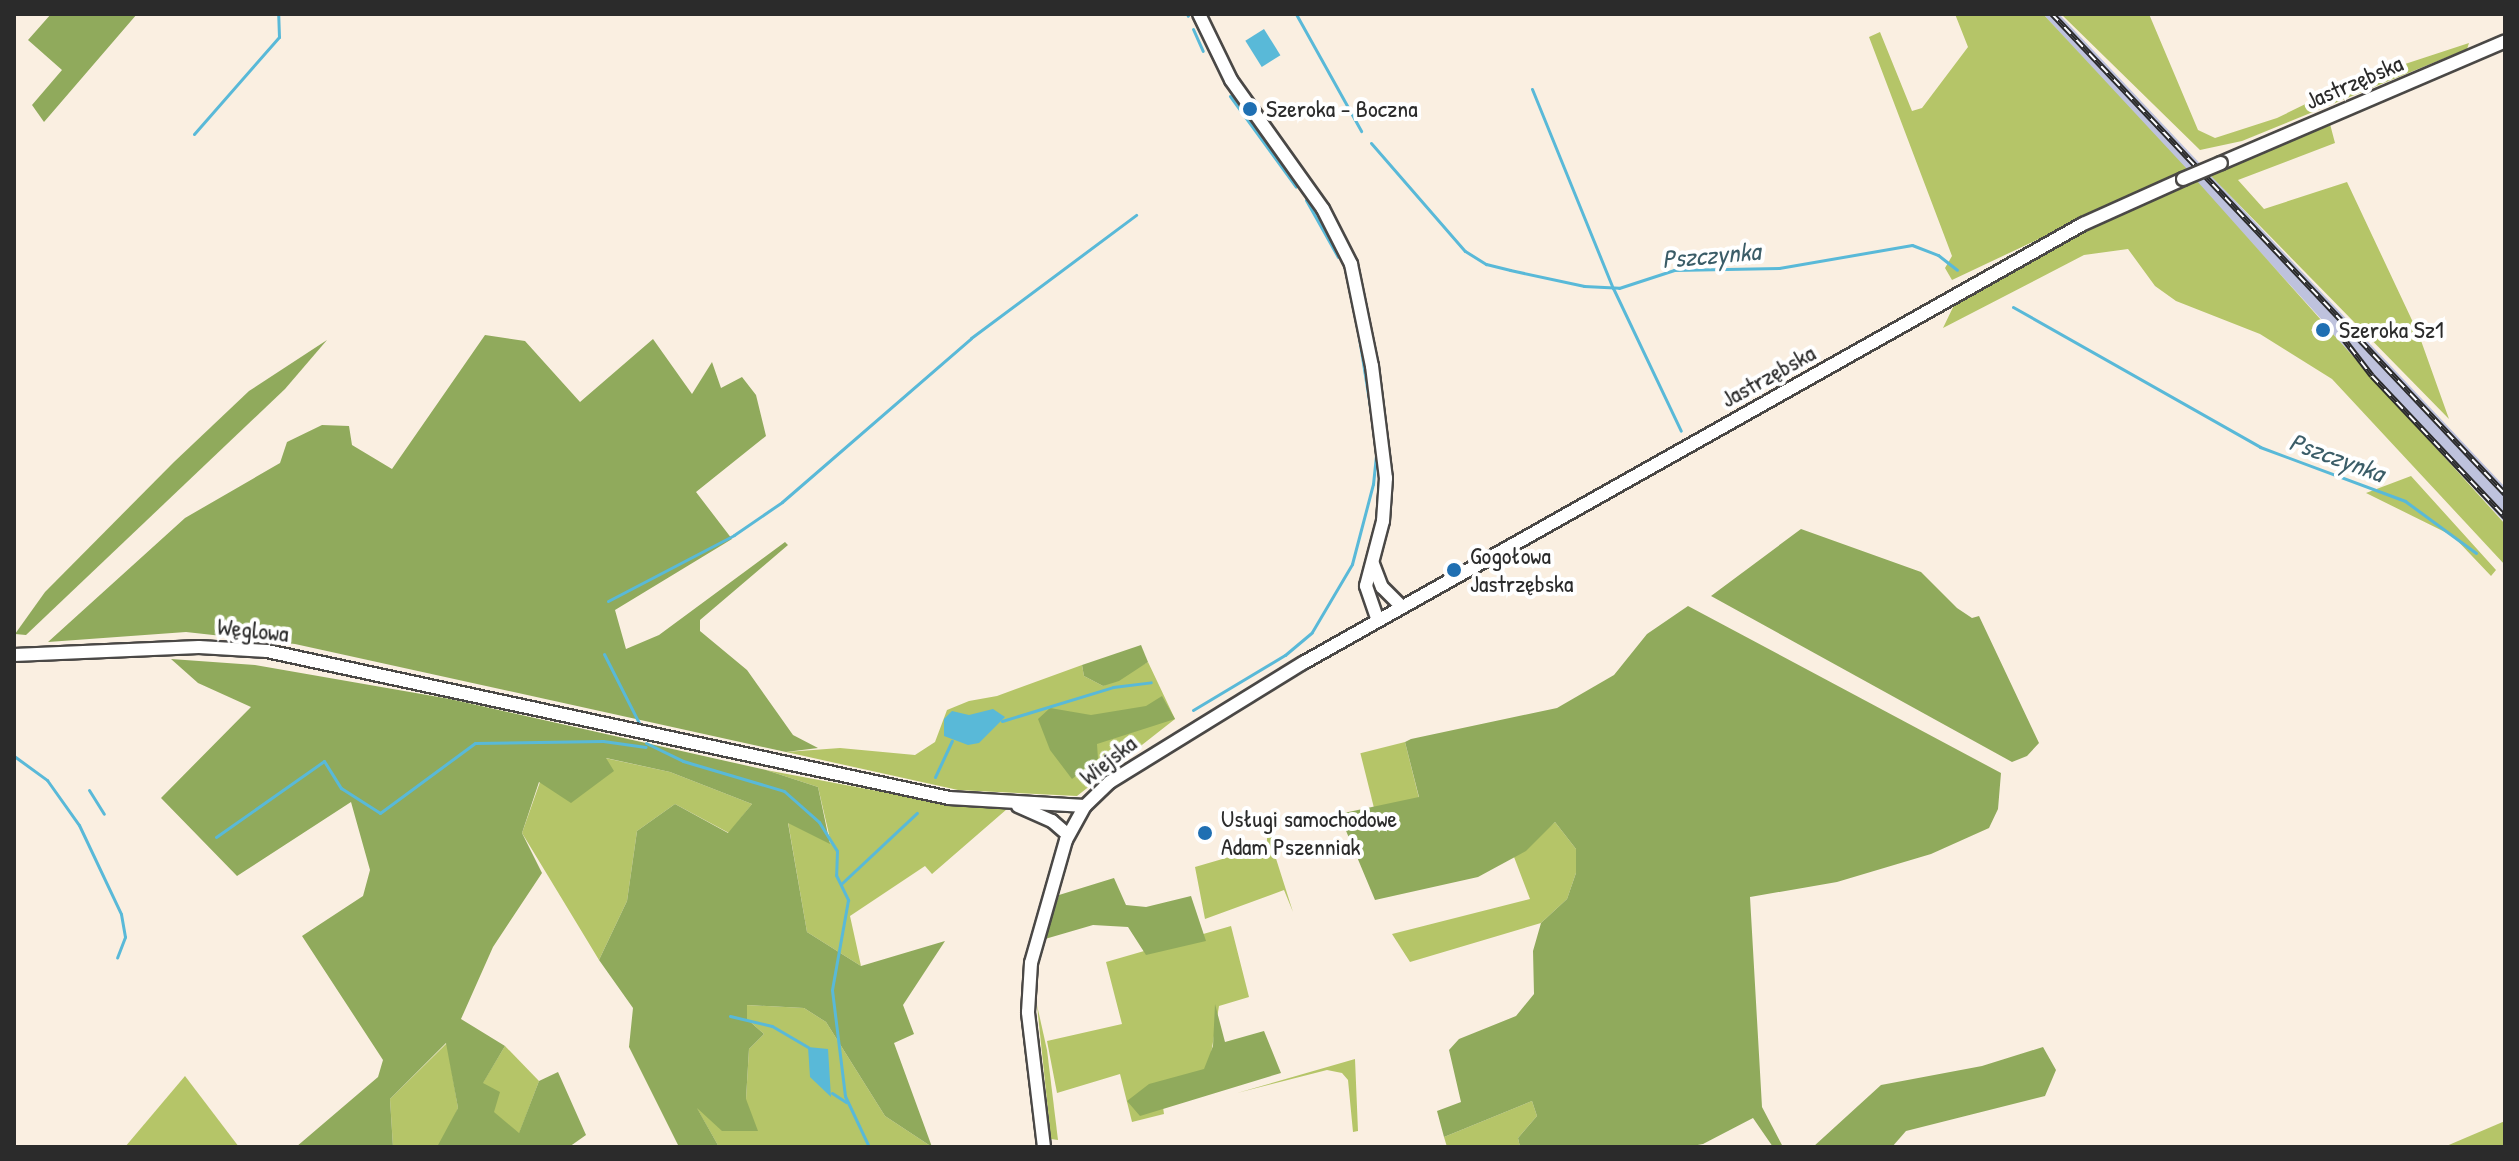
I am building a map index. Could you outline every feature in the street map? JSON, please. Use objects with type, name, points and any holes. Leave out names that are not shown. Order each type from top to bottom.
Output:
[{"type":"street","points":[[1199,14],[1231,80],[1323,209],[1351,264],[1376,392],[1385,501],[1366,586],[1378,620]]},
{"type":"street","name":"Jastrzębska","points":[[1378,620],[2083,224],[2505,41]]},
{"type":"street","points":[[1373,564],[1382,587],[1402,607]]},
{"type":"street","name":"Wiejska","points":[[1044,1147],[1029,983],[1045,904],[1068,835],[1085,806],[1144,758],[1378,620]]},
{"type":"street","name":"Węglowa","points":[[14,655],[240,648],[484,697],[949,798],[1015,805]]},
{"type":"street","points":[[1015,805],[1085,806]]},
{"type":"street","points":[[1015,805],[1052,821],[1068,835]]},
{"type":"shaded area","points":[[2043,14],[2059,14],[2505,487],[2505,523],[2332,333],[2321,339],[2312,329],[2322,320]]},
{"type":"green space","points":[[51,14],[137,14],[44,122],[32,105],[62,70],[28,40]]},
{"type":"green space","points":[[1955,14],[2043,14],[2187,169],[1952,280],[1945,268],[1952,256],[1869,37],[1880,32],[1912,111],[1922,108],[1968,47]]},
{"type":"green space","points":[[2061,14],[2149,14],[2198,130],[2215,138],[2277,118],[2402,57],[2405,64],[2469,43],[2467,49],[2242,141],[2200,150]]},
{"type":"green space","points":[[2330,124],[2335,143],[2238,180],[2264,209],[2347,182],[2419,335],[2449,419],[2211,176]]},
{"type":"green space","points":[[2197,181],[2322,321],[2311,330],[2321,340],[2332,333],[2505,524],[2505,565],[2332,379],[2260,334],[2176,301],[2155,286],[2128,249],[2084,255],[1943,328],[1956,301],[2084,230]]},
{"type":"green space","points":[[485,335],[525,341],[580,402],[653,339],[692,394],[712,362],[721,388],[742,377],[756,395],[766,436],[696,492],[732,539],[615,610],[626,649],[659,635],[785,542],[788,545],[700,620],[700,631],[747,670],[793,735],[818,748],[786,752],[295,644],[186,632],[48,642],[185,518],[280,463],[287,442],[322,425],[349,426],[352,445],[392,469]]},
{"type":"green space","points":[[327,340],[285,389],[26,635],[15,634],[45,592],[249,391]]},
{"type":"green space","points":[[2411,476],[2496,570],[2491,576],[2453,536],[2366,493]]},
{"type":"green space","points":[[1801,529],[1921,572],[1957,608],[1972,618],[1979,616],[2039,743],[2027,756],[2012,762],[1711,596]]},
{"type":"green space","points":[[1688,606],[2001,773],[1998,809],[1989,828],[1931,854],[1837,882],[1750,897],[1762,1107],[1783,1147],[1773,1147],[1753,1118],[1703,1144],[1687,1147],[1520,1147],[1518,1138],[1537,1116],[1532,1101],[1444,1137],[1437,1111],[1461,1102],[1449,1050],[1459,1039],[1516,1016],[1534,994],[1533,951],[1541,923],[1567,899],[1576,873],[1576,849],[1555,822],[1526,851],[1478,877],[1375,900],[1339,814],[1419,797],[1405,742],[1557,708],[1614,675],[1647,634]]},
{"type":"green space","points":[[1141,645],[1148,662],[1119,681],[1103,686],[1084,676],[1082,665]]},
{"type":"green space","points":[[171,659],[255,665],[450,699],[766,770],[818,787],[830,844],[788,823],[807,932],[861,966],[945,941],[903,1005],[914,1034],[894,1043],[932,1147],[885,1116],[826,1022],[804,1008],[747,1005],[747,1019],[764,1034],[749,1049],[746,1099],[758,1131],[722,1131],[697,1108],[719,1147],[679,1147],[629,1047],[633,1008],[599,960],[627,901],[637,831],[675,804],[728,833],[752,804],[670,772],[606,758],[614,771],[571,803],[539,782],[522,833],[542,873],[493,947],[461,1019],[505,1046],[483,1083],[500,1092],[494,1112],[519,1133],[539,1081],[558,1072],[586,1135],[569,1147],[437,1147],[458,1108],[446,1043],[390,1099],[393,1147],[296,1147],[378,1077],[383,1060],[302,936],[363,896],[370,870],[351,802],[237,876],[161,798],[251,707],[198,683]]},
{"type":"green space","points":[[1148,662],[1175,719],[1077,796],[958,790],[786,752],[840,748],[915,755],[935,742],[947,710],[969,701],[997,696],[1082,665],[1084,676],[1103,686]]},
{"type":"green space","points":[[1162,696],[1175,719],[1097,744],[1098,759],[1072,779],[1050,750],[1038,719],[1050,708],[1091,715],[1146,706]]},
{"type":"green space","points":[[1405,742],[1419,798],[1374,809],[1360,753]]},
{"type":"green space","points":[[605,758],[670,772],[752,804],[729,833],[675,804],[637,831],[627,901],[599,960],[522,833],[540,782]]},
{"type":"green space","points":[[766,770],[941,803],[1007,809],[932,874],[925,866],[850,916],[861,966],[807,932],[788,822],[831,843],[818,787]]},
{"type":"green space","points":[[1273,815],[1272,846],[1293,912],[1284,890],[1205,919],[1195,867],[1267,846],[1267,819]]},
{"type":"green space","points":[[1555,822],[1576,849],[1576,873],[1567,899],[1541,923],[1410,962],[1392,934],[1530,899],[1514,857]]},
{"type":"green space","points":[[1114,878],[1126,905],[1146,907],[1191,896],[1206,941],[1146,955],[1128,927],[1093,925],[1045,939],[1059,895]]},
{"type":"green space","points":[[1231,926],[1249,997],[1219,1006],[1208,1072],[1160,1087],[1164,1114],[1132,1122],[1120,1074],[1057,1093],[1047,1041],[1122,1024],[1106,962]]},
{"type":"green space","points":[[1215,1004],[1225,1042],[1264,1031],[1281,1073],[1140,1116],[1127,1101],[1149,1084],[1204,1069],[1213,1046]]},
{"type":"green space","points":[[746,1005],[804,1008],[826,1022],[885,1116],[932,1147],[719,1147],[695,1105],[746,1099],[749,1049],[764,1034],[747,1019]]},
{"type":"green space","points":[[1037,1005],[1047,1050],[1058,1140],[1051,1139]]},
{"type":"green space","points":[[447,1043],[458,1108],[446,1138],[437,1147],[393,1147],[390,1099]]},
{"type":"green space","points":[[505,1046],[539,1081],[519,1134],[493,1112],[482,1084]]},
{"type":"green space","points":[[2043,1047],[2056,1070],[2045,1096],[1906,1131],[1892,1147],[1813,1147],[1881,1085],[1982,1066]]},
{"type":"green space","points":[[1355,1059],[1358,1131],[1353,1132],[1348,1080],[1342,1073],[1327,1070],[1237,1093]]},
{"type":"green space","points":[[185,1076],[239,1147],[125,1147]]},
{"type":"green space","points":[[1532,1101],[1537,1116],[1518,1138],[1520,1147],[1447,1147],[1444,1137]]},
{"type":"green space","points":[[2505,1121],[2505,1147],[2444,1147]]},
{"type":"water","points":[[1264,29],[1280,55],[1262,67],[1245,41]]},
{"type":"water","points":[[993,709],[1005,717],[979,743],[968,745],[944,736],[944,719],[952,711],[969,715]]},
{"type":"water","points":[[808,1047],[828,1049],[831,1097],[810,1077]]},
{"type":"waterway","points":[[194,134],[279,37],[278,14]]},
{"type":"waterway","name":"Pszczynka","points":[[1296,14],[1361,131]]},
{"type":"waterway","points":[[1193,29],[1203,51]]},
{"type":"waterway","points":[[1532,89],[1613,288],[1681,431]]},
{"type":"waterway","points":[[1230,96],[1296,187]]},
{"type":"waterway","name":"Pszczynka","points":[[1371,143],[1465,251],[1486,264],[1510,270],[1584,286],[1619,288],[1674,270],[1779,268],[1912,245],[1938,255],[1957,270]]},
{"type":"waterway","points":[[1306,200],[1338,257]]},
{"type":"waterway","points":[[608,601],[734,535],[782,502],[971,338],[1136,215]]},
{"type":"waterway","name":"Pszczynka","points":[[2013,307],[2260,447],[2405,501],[2476,553]]},
{"type":"waterway","points":[[1356,319],[1375,438]]},
{"type":"waterway","points":[[1193,710],[1285,655],[1312,632],[1352,564],[1373,484],[1377,445]]},
{"type":"waterway","points":[[604,654],[639,723]]},
{"type":"waterway","points":[[1002,721],[1113,687],[1151,682]]},
{"type":"waterway","points":[[216,837],[324,761],[341,788],[380,813],[475,743],[603,741],[646,747]]},
{"type":"waterway","points":[[935,777],[952,741]]},
{"type":"waterway","points":[[646,743],[683,761],[784,791],[819,822],[837,851],[836,875],[848,900],[832,990],[845,1096],[869,1147]]},
{"type":"waterway","points":[[14,756],[47,780],[79,825],[121,914],[125,937],[117,958]]},
{"type":"waterway","points":[[89,790],[104,814]]},
{"type":"waterway","points":[[841,884],[917,813]]},
{"type":"waterway","points":[[730,1016],[772,1026],[808,1047]]},
{"type":"waterway","points":[[832,1093],[846,1102]]},
{"type":"railway","points":[[2052,14],[2505,494]]},
{"type":"railway","points":[[2339,333],[2372,376],[2505,517]]},
{"type":"place","name":"Szeroka - Boczna","points":[[1250,109]]},
{"type":"place","name":"Szeroka Sz1","points":[[2323,330]]},
{"type":"place","name":"Gogołowa Jastrzębska","points":[[1454,570]]},
{"type":"place","name":"Usługi samochodowe Adam Pszenniak","points":[[1205,833]]}]
